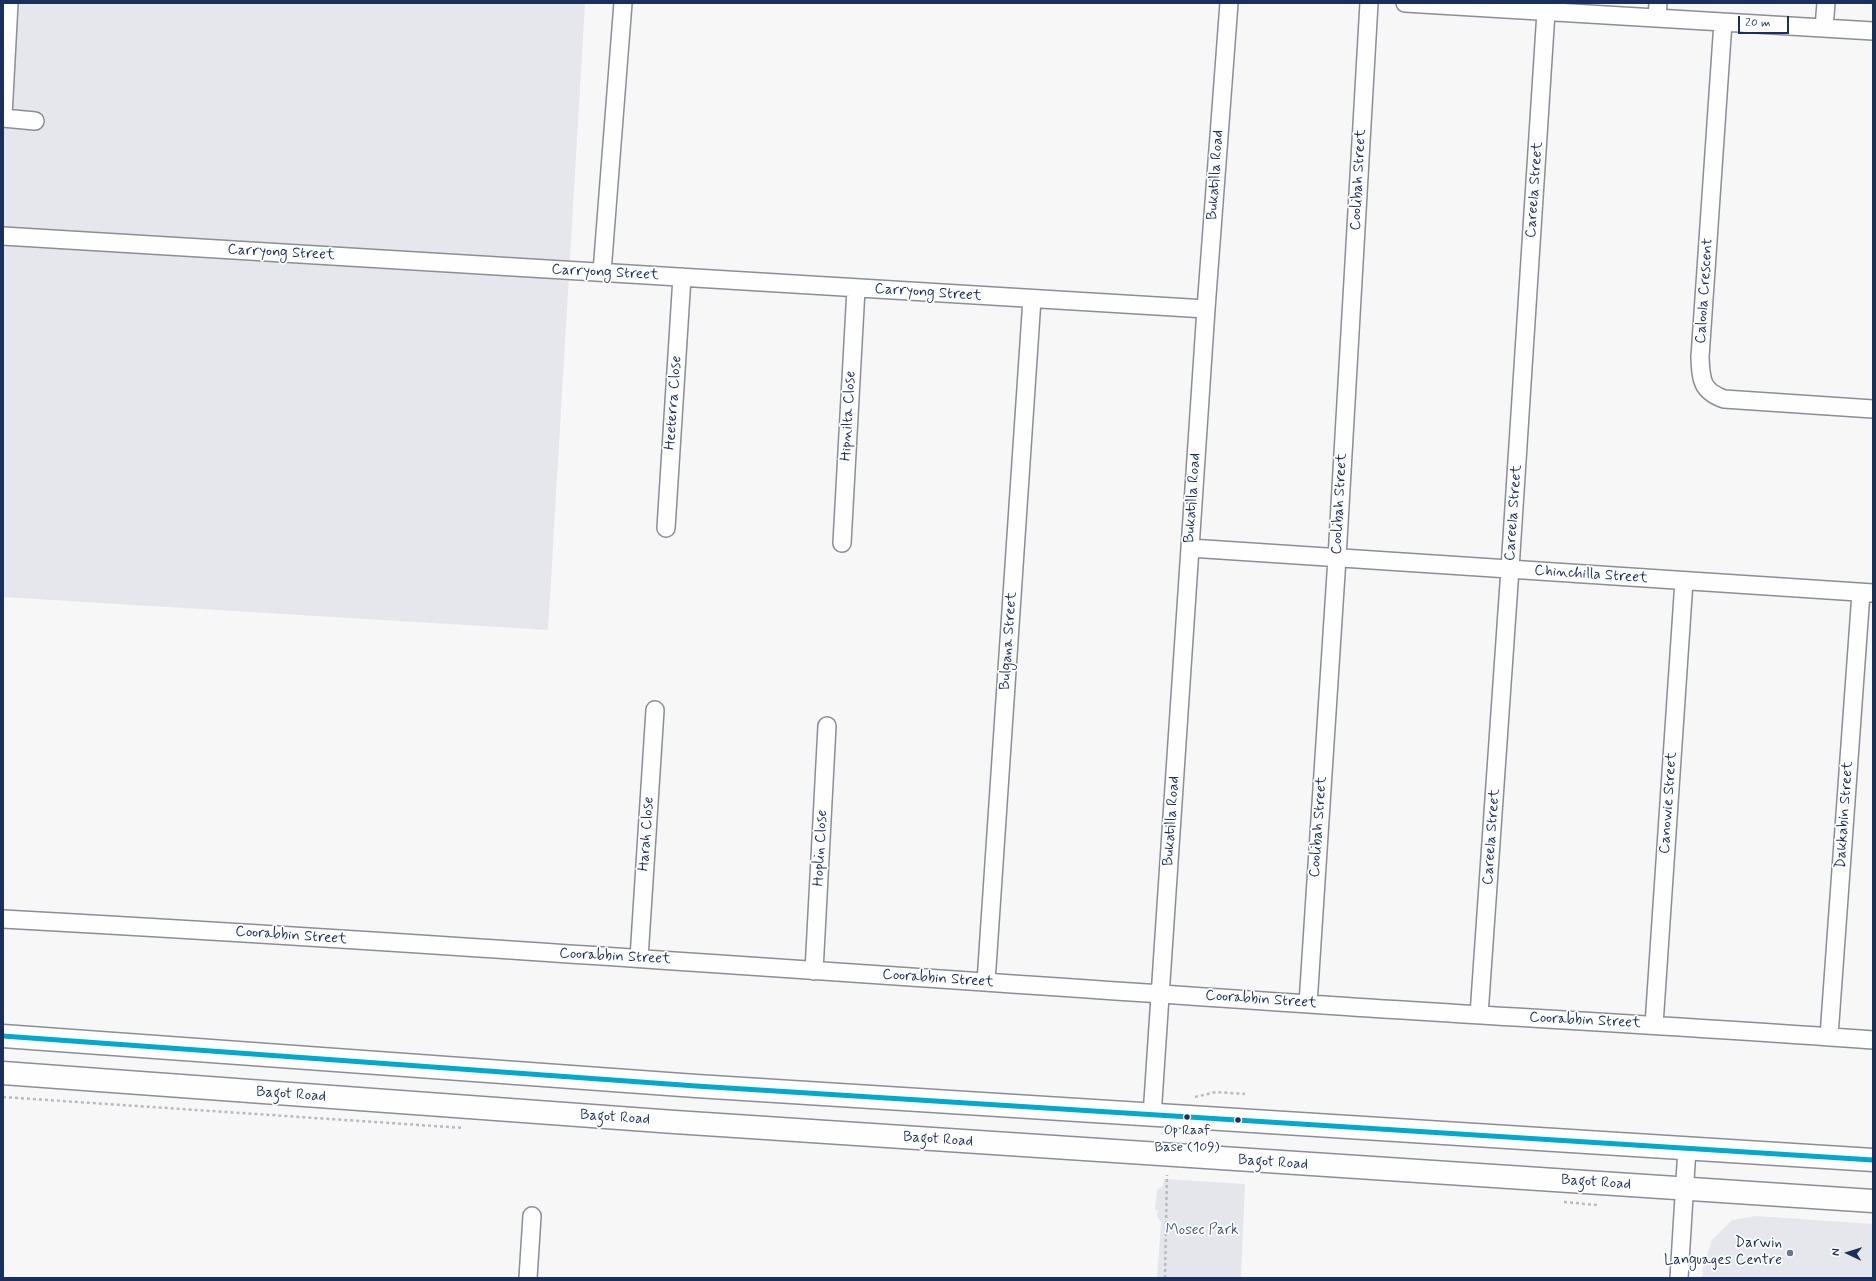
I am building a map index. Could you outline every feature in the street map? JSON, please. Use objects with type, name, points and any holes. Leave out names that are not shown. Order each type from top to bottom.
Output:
[{"type":"main road","points":[[3,1036],[680,1085],[1152,1116],[1873,1160]]},
{"type":"main road","name":"Bagot Road","points":[[3,1073],[357,1100],[1148,1155],[1873,1201]]},
{"type":"street","points":[[9,3],[3,117],[35,121]]},
{"type":"street","points":[[602,272],[623,3]]},
{"type":"street","name":"Bukatilla Road","points":[[1152,1116],[1206,309],[1229,3]]},
{"type":"street","name":"Coolibah Street","points":[[1308,1004],[1337,558],[1369,3]]},
{"type":"street","points":[[1405,3],[1489,6],[1546,12],[1658,10],[1722,22],[1873,31]]},
{"type":"street","points":[[1824,28],[1826,3]]},
{"type":"street","name":"Careela Street","points":[[1479,1015],[1510,569],[1546,12]]},
{"type":"street","name":"Caloola Crescent","points":[[1722,22],[1700,357],[1701,375],[1704,385],[1712,394],[1724,399],[1873,409]]},
{"type":"street","name":"Carryong Street","points":[[3,236],[602,272],[1032,300],[1206,309]]},
{"type":"street","name":"Heeterra Close","points":[[666,528],[682,277]]},
{"type":"street","name":"Hipnilta Close","points":[[842,543],[856,289]]},
{"type":"street","name":"Bulgana Street","points":[[986,982],[1032,300]]},
{"type":"street","name":"Chinchilla Street","points":[[1190,548],[1867,593]]},
{"type":"street","name":"Canowie Street","points":[[1654,1025],[1684,581]]},
{"type":"street","name":"Dakkabin Street","points":[[1829,1036],[1867,593]]},
{"type":"street","name":"Harah Close","points":[[639,958],[655,710]]},
{"type":"street","name":"Hoplin Close","points":[[814,971],[827,726]]},
{"type":"street","name":"Coorabbin Street","points":[[3,919],[639,958],[1308,1004],[1873,1040]]},
{"type":"street","points":[[1679,1278],[1686,1148]]},
{"type":"street","points":[[528,1278],[532,1216]]},
{"type":"path","points":[[1190,1098],[1216,1092],[1245,1094]]},
{"type":"path","points":[[1165,1278],[1167,1174]]},
{"type":"shaded area","points":[[3,3],[585,3],[548,630],[3,597]]},
{"type":"shaded area","name":"Darwin Languages Centre","points":[[1756,1216],[1873,1224],[1873,1278],[1702,1278],[1703,1267],[1712,1240],[1732,1220]]},
{"type":"green space","name":"Mosec Park","points":[[1164,1179],[1245,1184],[1241,1278],[1157,1278],[1161,1223],[1157,1216],[1158,1210],[1155,1210],[1157,1190],[1163,1186]]},
{"type":"transit line","points":[[3,1036],[696,1086],[1873,1160]]},
{"type":"place","name":"Op Raaf Base (109)","points":[[1187,1117]]},
{"type":"place","name":"Darwin Languages Centre","points":[[1790,1253]]}]
